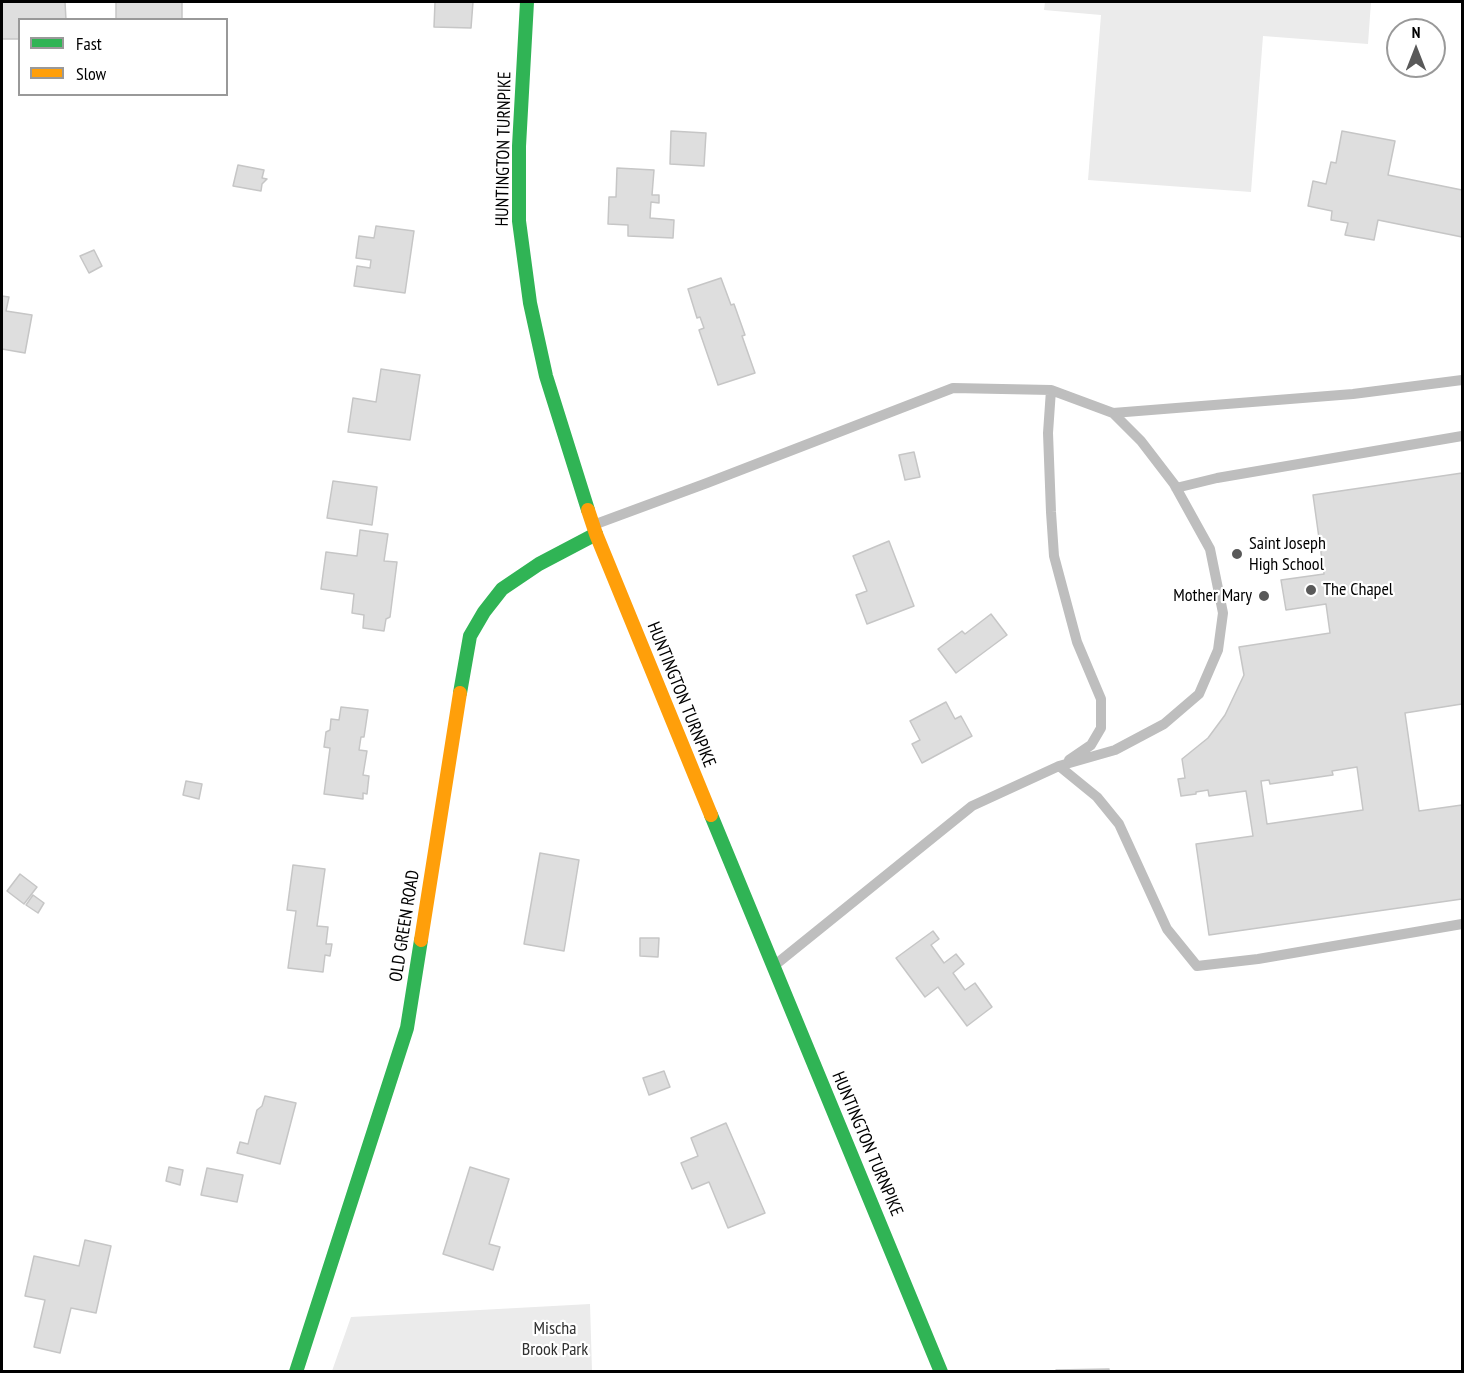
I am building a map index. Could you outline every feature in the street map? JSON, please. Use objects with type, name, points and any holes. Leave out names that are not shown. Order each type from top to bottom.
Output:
[{"type":"main road","name":"HUNTINGTON TURNPIKE","points":[[527,2],[519,146],[519,221],[530,303],[546,376],[595,530],[773,967],[942,1371]]},
{"type":"main road","name":"OLD GREEN ROAD","points":[[296,1371],[407,1028],[470,636],[484,612],[502,589],[595,530]]},
{"type":"lane","points":[[1113,413],[1353,394],[1462,380]]},
{"type":"lane","points":[[595,530],[953,388],[1051,390],[1113,413],[1141,441],[1176,488],[1210,549],[1223,612],[1218,651],[1199,694],[1164,724],[1115,750],[1059,766]]},
{"type":"lane","points":[[773,967],[972,806],[1059,766],[1091,746],[1101,728],[1101,699],[1077,642],[1054,556],[1048,434],[1051,390]]},
{"type":"lane","points":[[1176,488],[1217,478],[1462,436]]},
{"type":"lane","points":[[1059,766],[1097,797],[1119,824],[1167,929],[1197,966],[1258,959],[1462,924]]},
{"type":"green space","points":[[1045,2],[1371,2],[1368,44],[1263,36],[1251,192],[1088,180],[1101,15],[1044,10]]},
{"type":"green space","name":"Mischa Brook Park","points":[[590,1304],[592,1371],[332,1371],[351,1317]]},
{"type":"building","points":[[2,2],[65,2],[66,18],[18,18],[18,39],[2,39]]},
{"type":"building","points":[[116,2],[182,2],[182,18],[116,18]]},
{"type":"building","points":[[435,2],[473,2],[471,28],[434,27]]},
{"type":"building","points":[[671,131],[706,133],[704,166],[670,164]]},
{"type":"building","points":[[1342,131],[1395,141],[1388,175],[1462,190],[1462,237],[1378,220],[1374,240],[1345,235],[1348,223],[1331,220],[1332,211],[1308,206],[1313,181],[1326,184],[1331,162],[1336,163]]},
{"type":"building","points":[[238,165],[264,170],[262,178],[267,179],[262,184],[261,191],[233,186]]},
{"type":"building","points":[[617,168],[654,170],[652,195],[659,195],[659,203],[651,202],[650,218],[674,220],[673,238],[628,236],[628,225],[608,224],[609,197],[616,197]]},
{"type":"building","points":[[376,226],[414,231],[405,293],[354,286],[357,266],[370,268],[371,260],[356,258],[359,236],[374,238]]},
{"type":"building","points":[[94,250],[102,266],[89,273],[80,256]]},
{"type":"building","points":[[721,278],[731,305],[734,304],[755,373],[718,385],[699,330],[704,328],[700,317],[697,318],[688,289]]},
{"type":"building","points":[[2,296],[9,297],[6,311],[32,315],[25,353],[2,349]]},
{"type":"building","points":[[381,369],[420,375],[410,440],[348,432],[353,398],[376,402]]},
{"type":"building","points":[[914,452],[920,477],[905,480],[899,455]]},
{"type":"building","points":[[1462,473],[1462,704],[1405,713],[1419,811],[1462,805],[1462,899],[1209,935],[1196,844],[1253,836],[1246,791],[1209,796],[1208,790],[1181,796],[1178,779],[1185,778],[1182,759],[1208,738],[1225,715],[1244,675],[1239,647],[1330,633],[1326,604],[1286,610],[1281,580],[1324,574],[1313,495]],"holes":[[[1357,767],[1363,810],[1267,824],[1261,781],[1269,780],[1270,784],[1333,775],[1332,771]]]},
{"type":"building","points":[[333,481],[377,487],[372,525],[327,518]]},
{"type":"building","points":[[360,530],[388,534],[384,561],[397,562],[390,617],[386,619],[384,631],[363,628],[364,615],[352,613],[354,594],[321,589],[326,552],[357,556]]},
{"type":"building","points":[[889,541],[914,606],[867,624],[856,595],[867,591],[853,556]]},
{"type":"building","points":[[991,614],[1007,635],[956,673],[938,649],[962,631],[965,634]]},
{"type":"building","points":[[946,702],[955,719],[961,716],[972,736],[922,763],[912,744],[920,740],[910,721]]},
{"type":"building","points":[[341,707],[368,710],[364,737],[361,737],[359,750],[367,751],[363,775],[369,776],[367,794],[363,793],[363,799],[324,794],[330,748],[324,747],[326,732],[330,730],[331,719],[339,720]]},
{"type":"building","points":[[186,781],[202,784],[199,799],[183,795]]},
{"type":"building","points":[[540,853],[579,860],[564,951],[524,944]]},
{"type":"building","points":[[293,865],[325,869],[317,926],[328,927],[326,944],[332,944],[330,956],[325,955],[323,972],[288,968],[296,911],[287,910]]},
{"type":"building","points":[[20,874],[37,887],[24,904],[7,891]]},
{"type":"building","points":[[33,895],[44,903],[38,913],[26,905]]},
{"type":"building","points":[[933,931],[939,939],[931,945],[944,963],[956,954],[964,964],[953,973],[965,990],[975,983],[992,1007],[967,1026],[938,987],[925,997],[896,958]]},
{"type":"building","points":[[640,938],[659,938],[658,957],[640,956]]},
{"type":"building","points":[[664,1071],[670,1087],[649,1095],[643,1078]]},
{"type":"building","points":[[265,1096],[296,1103],[280,1164],[237,1153],[240,1142],[248,1144],[257,1110],[262,1106]]},
{"type":"building","points":[[726,1123],[765,1213],[728,1228],[709,1182],[692,1189],[681,1163],[698,1156],[691,1138]]},
{"type":"building","points":[[169,1167],[183,1170],[180,1185],[166,1181]]},
{"type":"building","points":[[470,1167],[509,1179],[489,1244],[500,1247],[493,1270],[443,1254]]},
{"type":"building","points":[[207,1168],[243,1175],[237,1202],[201,1195]]},
{"type":"building","points":[[85,1240],[111,1246],[96,1313],[71,1308],[60,1353],[34,1347],[45,1300],[25,1296],[34,1256],[79,1266]]},
{"type":"building","points":[[1109,1369],[1109,1372],[1056,1372],[1056,1370]]},
{"type":"traffic: fast","points":[[527,2],[519,146],[519,221],[530,303],[546,376],[588,510]]},
{"type":"traffic: fast","points":[[460,693],[470,636],[484,612],[502,589],[539,564],[596,534]]},
{"type":"traffic: fast","points":[[711,815],[941,1372]]},
{"type":"traffic: fast","points":[[296,1372],[407,1028],[421,940]]},
{"type":"traffic: slow","points":[[588,510],[711,815]]},
{"type":"traffic: slow","points":[[421,940],[460,693]]},
{"type":"place","name":"Saint Joseph High School","points":[[1237,554]]},
{"type":"place","name":"The Chapel","points":[[1311,590]]},
{"type":"place","name":"Mother Mary","points":[[1264,596]]}]
